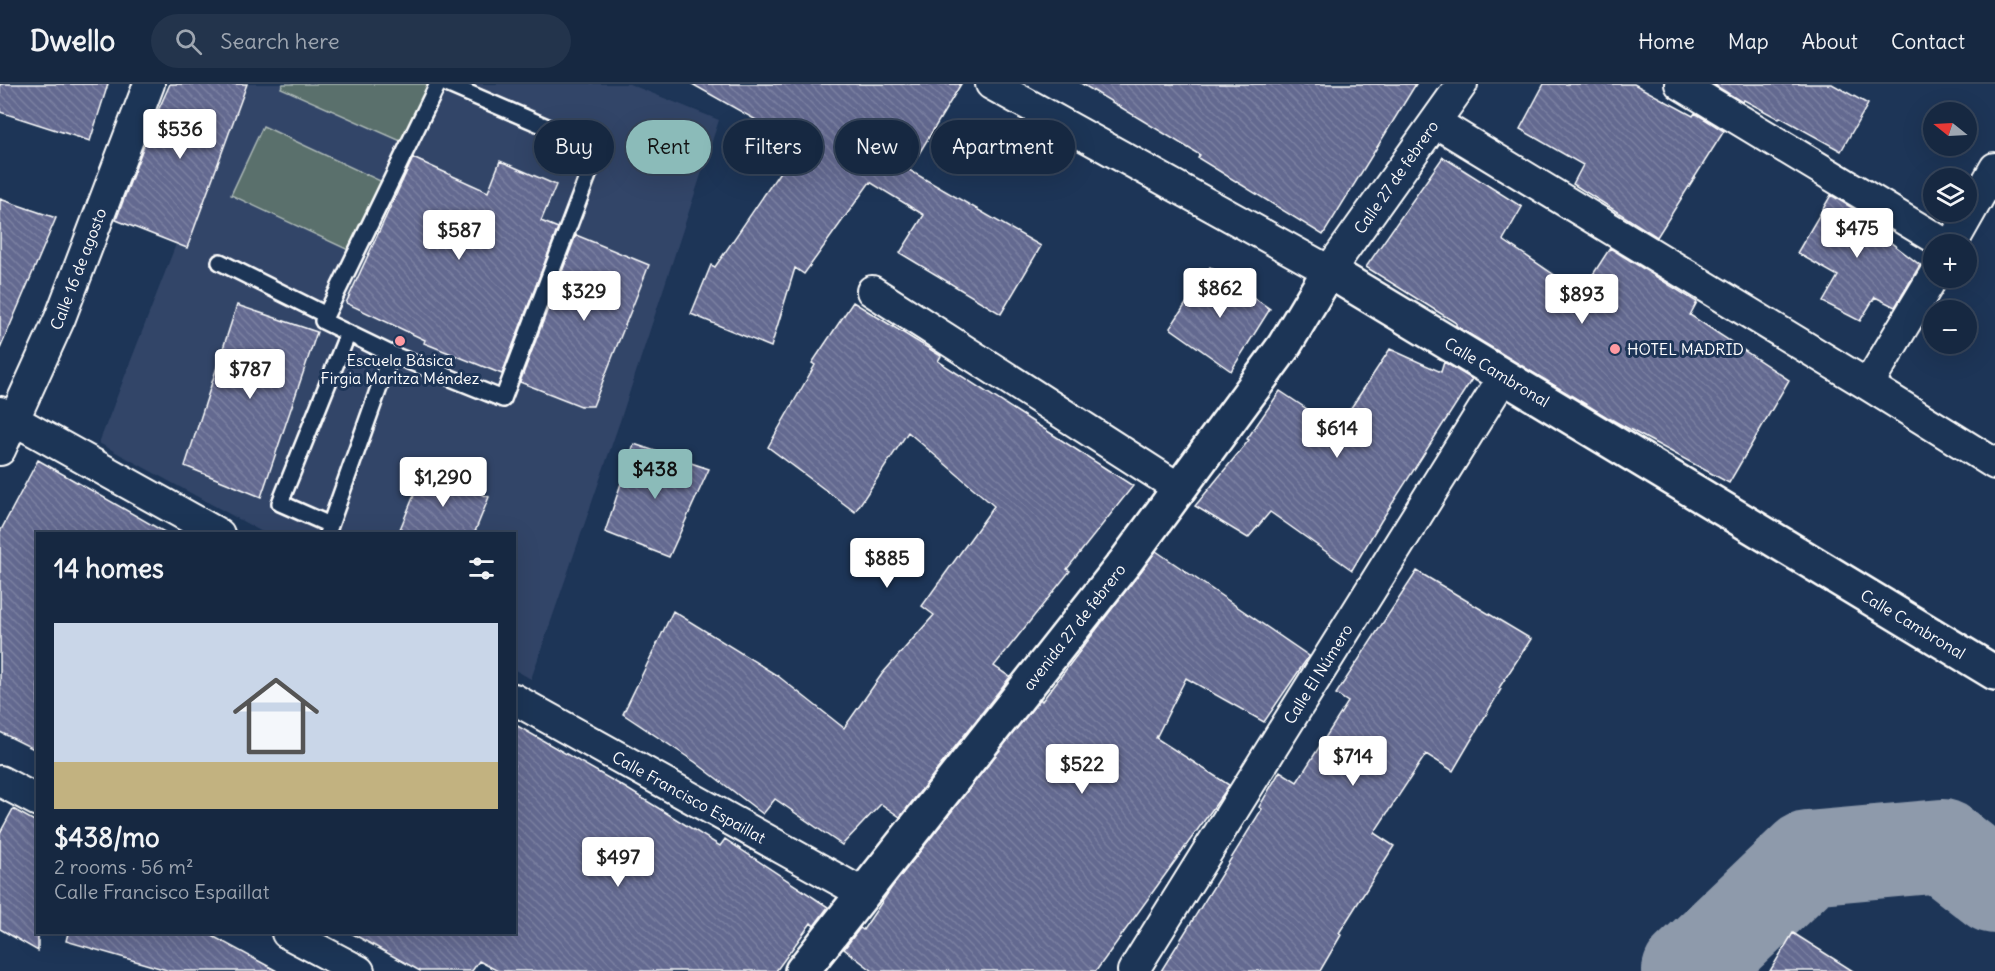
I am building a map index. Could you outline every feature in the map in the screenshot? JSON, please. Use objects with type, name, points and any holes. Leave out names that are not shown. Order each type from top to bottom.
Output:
[{"type":"main road","name":"Calle Cambronal","points":[[1329,271],[1995,673]]},
{"type":"main road","name":"avenida 27 de febrero","points":[[802,971],[1119,571],[1284,346],[1329,271]]},
{"type":"street","name":"Calle 16 de agosto","points":[[0,450],[7,416],[60,318],[149,84]]},
{"type":"street","name":"Calle Cambronal","points":[[991,84],[1329,271]]},
{"type":"street","name":"Calle 27 de febrero","points":[[1329,271],[1462,84]]},
{"type":"street","points":[[1680,84],[1928,234]]},
{"type":"street","points":[[1435,122],[1995,464]]},
{"type":"street","points":[[1958,234],[1995,168]]},
{"type":"street","points":[[1868,385],[1926,288]]},
{"type":"street","points":[[872,291],[1180,489]]},
{"type":"street","name":"Calle El Número","points":[[1133,971],[1504,376]]},
{"type":"street","points":[[7,416],[215,532]]},
{"type":"street","name":"Calle Francisco Espaillat","points":[[516,700],[864,894]]},
{"type":"street","points":[[0,781],[36,800]]},
{"type":"street","points":[[289,934],[359,971]]},
{"type":"lane","points":[[438,84],[323,321],[391,354],[503,399],[598,149],[447,84]]},
{"type":"lane","points":[[220,262],[327,315]]},
{"type":"lane","points":[[348,333],[280,503],[328,530],[391,354]]},
{"type":"shaded area","name":"Escuela Básica Firgia Maritza Méndez","points":[[238,84],[629,84],[719,120],[711,144],[711,120],[626,120],[626,174],[701,174],[620,421],[531,679],[516,671],[516,532],[262,532],[99,443]]},
{"type":"green space","points":[[283,84],[429,84],[403,142],[281,88]]},
{"type":"green space","points":[[263,126],[389,185],[357,254],[231,195]]},
{"type":"building","points":[[0,84],[108,84],[90,141],[0,112]]},
{"type":"building","points":[[170,84],[247,84],[187,248],[116,220],[152,124]]},
{"type":"building","points":[[692,84],[961,84],[939,120],[931,120],[931,134],[919,153],[919,120],[835,120],[835,174],[916,174],[1041,246],[1001,314],[900,253],[924,215],[870,182],[804,274],[795,268],[771,347],[691,314],[711,265],[715,267],[779,174],[823,174],[823,120],[756,120]]},
{"type":"building","points":[[1082,84],[1416,84],[1323,235],[1198,158],[1200,155]]},
{"type":"building","points":[[1544,84],[1634,84],[1693,116],[1695,113],[1724,131],[1657,237],[1573,184],[1583,165],[1520,129]]},
{"type":"building","points":[[1713,84],[1832,84],[1868,104],[1841,151],[1780,117],[1779,119],[1744,100],[1742,102]]},
{"type":"building","points":[[1443,157],[1522,207],[1503,240],[1581,293],[1610,248],[1697,302],[1690,315],[1789,380],[1729,483],[1607,417],[1456,326],[1456,323],[1366,267]]},
{"type":"building","points":[[413,158],[488,192],[500,161],[556,185],[541,221],[558,228],[502,374],[424,343],[425,340],[346,303]]},
{"type":"building","points":[[1831,195],[1890,231],[1885,238],[1920,265],[1895,307],[1875,297],[1860,321],[1823,302],[1838,276],[1797,253]]},
{"type":"building","points":[[0,199],[56,218],[0,349]]},
{"type":"building","points":[[576,235],[649,265],[593,406],[581,406],[520,382]]},
{"type":"building","points":[[1210,267],[1270,309],[1231,371],[1170,328]]},
{"type":"building","points":[[853,302],[941,356],[938,361],[1133,486],[1067,569],[1070,571],[994,666],[1010,677],[900,817],[881,804],[842,845],[775,799],[763,814],[695,762],[623,714],[673,611],[778,676],[844,728],[882,674],[934,615],[922,606],[994,506],[908,432],[855,512],[768,447],[815,365],[812,363]]},
{"type":"building","points":[[237,305],[317,332],[261,497],[185,466]]},
{"type":"building","points":[[1390,349],[1441,372],[1444,362],[1472,379],[1352,570],[1270,512],[1248,538],[1195,506],[1249,440],[1247,439],[1280,391],[1337,429]]},
{"type":"building","points":[[634,444],[709,469],[669,557],[605,532]]},
{"type":"building","points":[[38,460],[164,532],[36,532],[36,750],[0,732],[0,532]]},
{"type":"building","points":[[424,471],[489,497],[475,532],[399,532]]},
{"type":"building","points":[[1156,551],[1309,656],[1264,722],[1186,678],[1156,738],[1229,785],[1224,793],[1096,971],[873,971],[844,949],[860,928],[863,930],[892,887],[1040,699],[1042,701]]},
{"type":"building","points":[[1417,571],[1531,639],[1499,688],[1501,689],[1453,771],[1426,754],[1374,833],[1394,846],[1339,933],[1341,935],[1320,971],[1161,971],[1262,809],[1259,807],[1280,771],[1297,782],[1348,702],[1336,694]]},
{"type":"building","points":[[516,725],[624,787],[720,846],[725,839],[828,907],[814,926],[811,923],[776,971],[498,971],[479,961],[472,971],[420,971],[353,934],[516,934]]},
{"type":"building","points":[[13,809],[36,822],[38,951],[0,929],[0,833]]},
{"type":"building","points":[[1793,933],[1853,971],[1770,971]]},
{"type":"building","points":[[68,934],[209,934],[277,971],[170,971],[66,941]]},
{"type":"taxiway","points":[[1689,971],[1808,858],[1942,846],[1995,887]]},
{"type":"place","name":"Escuela Básica Firgia Maritza Méndez","points":[[400,341]]},
{"type":"place","name":"HOTEL MADRID","points":[[1615,349]]}]
